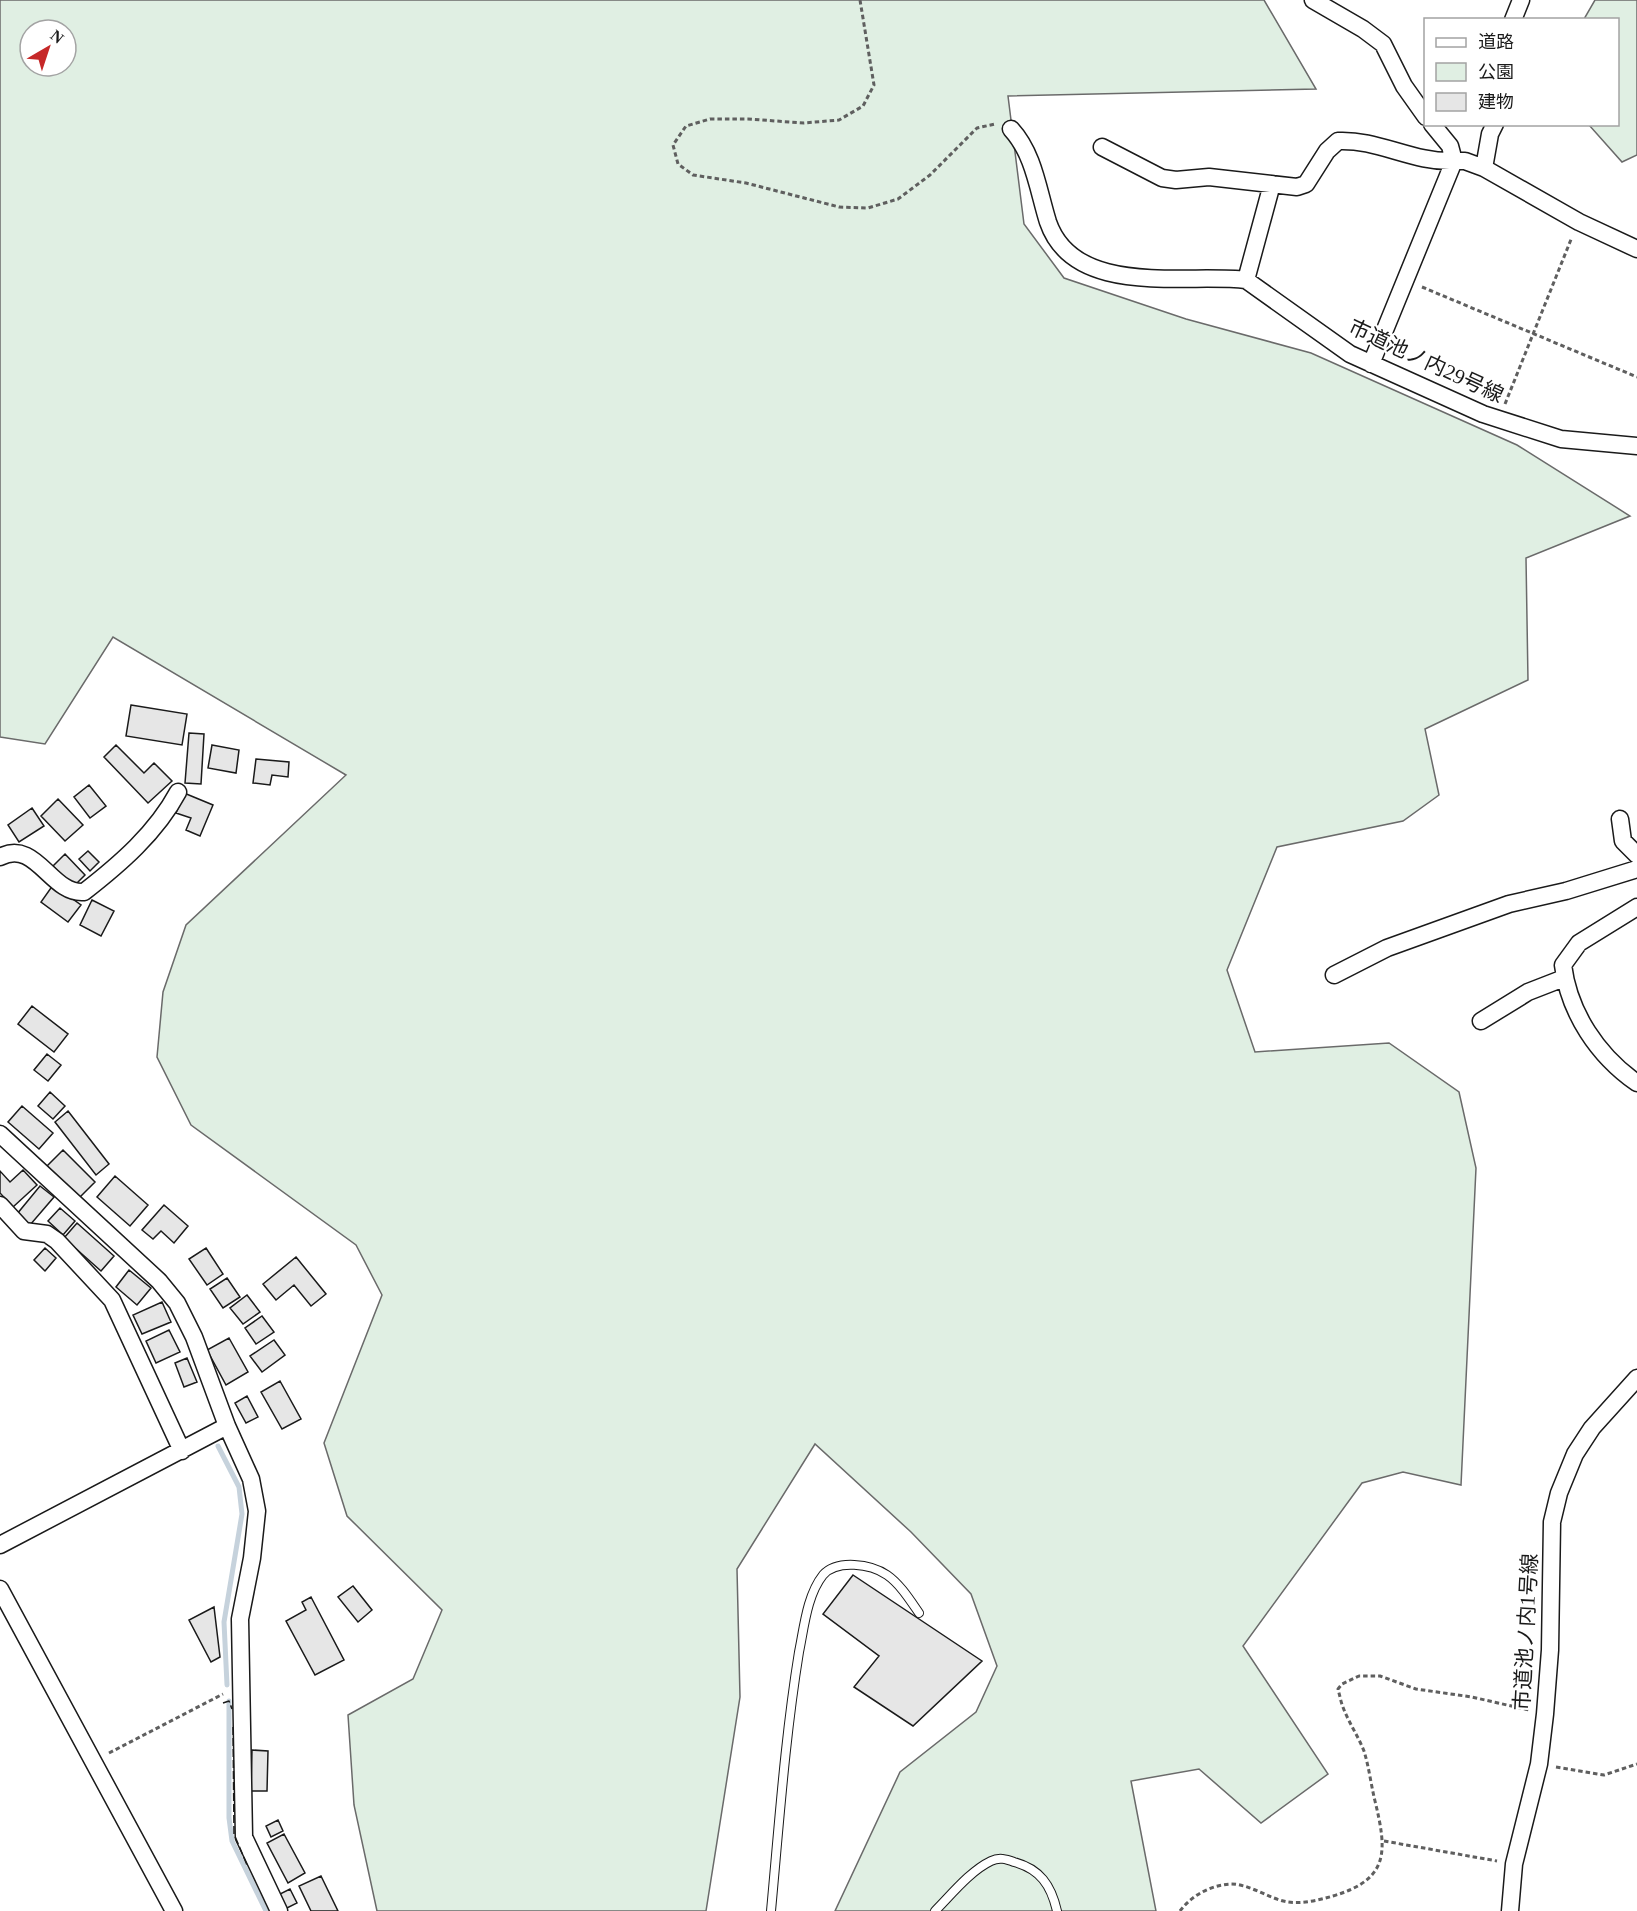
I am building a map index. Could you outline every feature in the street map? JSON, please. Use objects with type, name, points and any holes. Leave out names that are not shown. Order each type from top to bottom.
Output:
[{"type":"street","points":[[1313,0],[1363,29],[1383,44],[1404,86],[1424,116]]},
{"type":"street","points":[[1514,18],[1521,0]]},
{"type":"street","points":[[1371,364],[1454,161],[1450,146],[1434,126]]},
{"type":"street","points":[[1484,168],[1490,134],[1495,126]]},
{"type":"street","name":"市道池ノ内29号線","points":[[1011,129],[1031,161],[1050,228],[1069,253],[1082,261],[1142,279],[1225,277],[1246,280],[1273,297],[1335,345],[1371,364],[1499,419],[1561,439],[1637,446]]},
{"type":"street","points":[[1102,147],[1121,159],[1162,178],[1176,180],[1209,177],[1303,187],[1332,144],[1338,141],[1361,143],[1415,159],[1465,161],[1484,168],[1579,222],[1637,249]]},
{"type":"street","points":[[1246,280],[1272,184]]},
{"type":"street","points":[[0,857],[8,853],[23,853],[71,890],[84,892],[126,857],[154,828],[178,792]]},
{"type":"street","points":[[1620,819],[1623,841],[1637,855]]},
{"type":"street","points":[[1334,975],[1387,948],[1509,904],[1566,891],[1637,869]]},
{"type":"street","points":[[1637,907],[1580,943],[1563,965],[1564,978],[1576,1010],[1599,1049],[1615,1068],[1637,1083]]},
{"type":"street","points":[[1481,1021],[1528,992],[1564,978]]},
{"type":"street","points":[[2,1139],[159,1281],[177,1303],[194,1337],[227,1426],[251,1479],[257,1511],[252,1558],[240,1619],[239,1686],[244,1837],[279,1911]]},
{"type":"street","points":[[0,1205],[24,1231],[31,1234],[47,1234],[57,1241],[112,1300],[182,1452]]},
{"type":"street","name":"市道池ノ内1号線","points":[[1510,1911],[1514,1864],[1539,1764],[1545,1714],[1550,1650],[1552,1522],[1559,1493],[1581,1446],[1637,1378]]},
{"type":"street","points":[[0,1545],[182,1452],[227,1426]]},
{"type":"street","points":[[0,1589],[174,1911]]},
{"type":"lane","points":[[771,1911],[791,1699],[805,1621],[816,1586],[824,1574],[836,1565],[847,1564],[879,1571],[900,1587],[919,1613]]},
{"type":"lane","points":[[934,1911],[980,1868],[991,1861],[1002,1858],[1024,1865],[1038,1873],[1053,1893],[1058,1911]]},
{"type":"path","points":[[861,0],[874,85],[863,106],[839,120],[804,123],[748,119],[710,120],[686,126],[673,145],[678,164],[693,175],[747,183],[839,207],[868,208],[898,199],[930,175],[977,128],[996,123],[1011,129]]},
{"type":"path","points":[[1499,419],[1579,222]]},
{"type":"path","points":[[1404,280],[1637,377]]},
{"type":"path","points":[[1180,1911],[1201,1892],[1214,1887],[1233,1884],[1288,1902],[1318,1900],[1352,1891],[1366,1883],[1375,1873],[1381,1862],[1384,1841],[1364,1753],[1342,1707],[1338,1689],[1342,1684],[1359,1676],[1380,1677],[1416,1689],[1472,1697],[1545,1714]]},
{"type":"path","points":[[94,1761],[239,1686]]},
{"type":"path","points":[[1539,1764],[1604,1775],[1637,1764]]},
{"type":"path","points":[[1384,1841],[1514,1864]]},
{"type":"green space","points":[[0,0],[1264,0],[1316,89],[1008,96],[1024,224],[1064,278],[1186,319],[1311,353],[1517,445],[1630,516],[1526,558],[1528,680],[1425,729],[1439,795],[1403,821],[1277,847],[1227,970],[1255,1052],[1389,1043],[1459,1092],[1476,1168],[1461,1485],[1403,1472],[1362,1483],[1243,1646],[1328,1774],[1261,1823],[1199,1769],[1131,1781],[1156,1911],[835,1911],[900,1772],[976,1712],[997,1666],[971,1594],[911,1532],[815,1444],[737,1569],[740,1697],[706,1911],[377,1911],[354,1805],[348,1715],[413,1679],[442,1610],[347,1516],[324,1443],[382,1295],[356,1245],[191,1125],[157,1057],[163,992],[186,925],[346,775],[113,637],[45,744],[0,737]]},
{"type":"green space","points":[[1595,0],[1637,0],[1637,155],[1622,162],[1590,126],[1619,126],[1619,18],[1585,18]]},
{"type":"building","points":[[131,705],[187,714],[182,745],[126,736]]},
{"type":"building","points":[[189,733],[204,734],[201,784],[185,783]]},
{"type":"building","points":[[116,745],[144,773],[154,763],[172,781],[148,803],[104,757]]},
{"type":"building","points":[[212,745],[239,750],[236,773],[208,768]]},
{"type":"building","points":[[256,759],[289,762],[288,777],[272,775],[270,785],[253,783]]},
{"type":"building","points":[[89,785],[106,806],[90,818],[74,797]]},
{"type":"building","points":[[184,793],[213,805],[200,836],[186,830],[191,818],[176,813]]},
{"type":"building","points":[[58,799],[83,825],[65,841],[41,816]]},
{"type":"building","points":[[32,808],[44,826],[19,842],[8,825]]},
{"type":"building","points":[[88,851],[99,862],[90,871],[79,859]]},
{"type":"building","points":[[65,854],[85,875],[73,887],[53,866]]},
{"type":"building","points":[[53,885],[81,905],[68,922],[41,902]]},
{"type":"building","points":[[92,900],[114,911],[101,936],[80,925]]},
{"type":"building","points":[[32,1006],[68,1034],[54,1052],[18,1024]]},
{"type":"building","points":[[47,1054],[61,1065],[48,1081],[34,1070]]},
{"type":"building","points":[[50,1092],[65,1106],[53,1119],[38,1106]]},
{"type":"building","points":[[22,1106],[53,1133],[39,1149],[8,1122]]},
{"type":"building","points":[[68,1111],[109,1164],[96,1175],[55,1122]]},
{"type":"building","points":[[63,1150],[95,1182],[79,1198],[47,1166]]},
{"type":"building","points":[[23,1170],[37,1185],[13,1207],[0,1193],[0,1171],[10,1182]]},
{"type":"building","points":[[115,1176],[148,1205],[130,1226],[97,1197]]},
{"type":"building","points":[[40,1186],[54,1197],[30,1225],[17,1214]]},
{"type":"building","points":[[164,1205],[188,1226],[174,1243],[161,1231],[153,1239],[142,1230]]},
{"type":"building","points":[[60,1208],[75,1221],[63,1235],[48,1221]]},
{"type":"building","points":[[77,1223],[114,1256],[101,1271],[64,1238]]},
{"type":"building","points":[[45,1248],[56,1258],[45,1271],[34,1260]]},
{"type":"building","points":[[206,1248],[223,1274],[207,1285],[189,1259]]},
{"type":"building","points":[[296,1257],[326,1294],[311,1306],[294,1285],[276,1300],[263,1284]]},
{"type":"building","points":[[129,1270],[151,1288],[137,1305],[116,1287]]},
{"type":"building","points":[[227,1278],[240,1297],[223,1308],[210,1289]]},
{"type":"building","points":[[247,1295],[260,1312],[243,1324],[230,1308]]},
{"type":"building","points":[[162,1302],[171,1322],[142,1334],[133,1315]]},
{"type":"building","points":[[262,1316],[274,1332],[256,1344],[245,1328]]},
{"type":"building","points":[[169,1330],[180,1352],[156,1363],[146,1341]]},
{"type":"building","points":[[229,1338],[248,1372],[226,1385],[207,1350]]},
{"type":"building","points":[[274,1340],[285,1355],[262,1372],[250,1356]]},
{"type":"building","points":[[187,1358],[197,1382],[184,1387],[175,1363]]},
{"type":"building","points":[[280,1381],[301,1419],[282,1429],[261,1392]]},
{"type":"building","points":[[247,1396],[258,1417],[246,1423],[235,1403]]},
{"type":"building","points":[[853,1575],[982,1661],[913,1726],[854,1687],[879,1656],[823,1614]]},
{"type":"building","points":[[353,1586],[372,1610],[358,1622],[338,1597]]},
{"type":"building","points":[[311,1597],[344,1660],[315,1675],[286,1621],[306,1610],[302,1602]]},
{"type":"building","points":[[214,1607],[220,1657],[211,1662],[189,1620]]},
{"type":"building","points":[[252,1750],[268,1751],[267,1791],[251,1791]]},
{"type":"building","points":[[278,1820],[283,1831],[271,1837],[266,1826]]},
{"type":"building","points":[[284,1834],[305,1873],[288,1883],[267,1843]]},
{"type":"building","points":[[321,1876],[338,1911],[311,1911],[299,1886]]},
{"type":"building","points":[[290,1889],[297,1903],[285,1909],[278,1895]]},
{"type":"waterway","points":[[218,1446],[239,1487],[242,1514],[224,1622],[227,1685]]},
{"type":"waterway","points":[[229,1701],[229,1818],[232,1841],[266,1911]]},
{"type":"fence","points":[[223,1703],[229,1701],[232,1709]]},
{"type":"fence","points":[[233,1727],[234,1834],[247,1865]]}]
